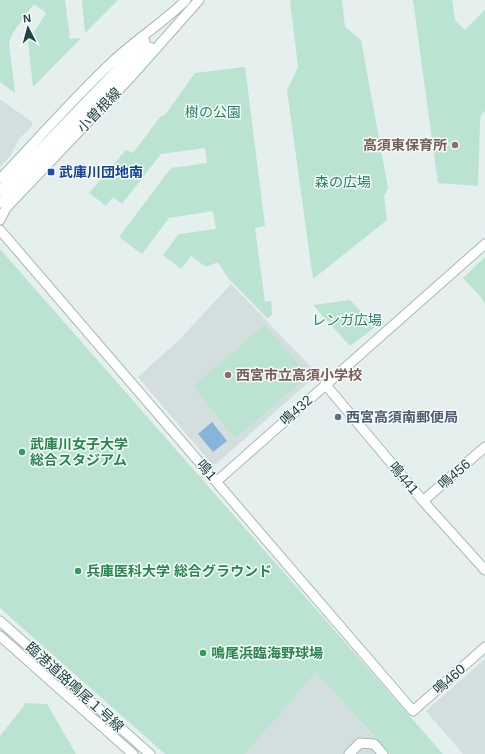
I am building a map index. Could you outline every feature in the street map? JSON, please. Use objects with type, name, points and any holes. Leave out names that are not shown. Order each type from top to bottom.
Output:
[{"type":"street","name":"小曽根線","points":[[0,179],[112,62],[146,32],[169,17],[186,0]]},
{"type":"street","name":"小曽根線","points":[[0,220],[6,208],[129,79],[199,0]]},
{"type":"street","points":[[0,191],[114,77],[187,12]]},
{"type":"street","points":[[0,203],[169,17]]},
{"type":"street","name":"鳴1","points":[[0,230],[413,711]]},
{"type":"street","name":"鳴432","points":[[217,481],[485,244]]},
{"type":"street","name":"鳴441","points":[[325,384],[423,501],[485,570]]},
{"type":"street","name":"鳴456","points":[[423,501],[485,447]]},
{"type":"street","name":"臨港道路鳴尾１号線","points":[[0,621],[150,754]]},
{"type":"street","name":"臨港道路鳴尾１号線","points":[[0,636],[133,754]]},
{"type":"street","name":"鳴460","points":[[413,711],[485,647]]},
{"type":"street","points":[[349,754],[360,743],[374,744],[382,754]]},
{"type":"shaded area","points":[[0,99],[32,122],[32,126],[18,140],[11,155],[0,167]]},
{"type":"shaded area","name":"西宮市立高須小学校","points":[[231,284],[318,374],[216,464],[212,464],[138,377],[178,341]]},
{"type":"shaded area","points":[[485,659],[485,754],[463,754],[426,711]]},
{"type":"shaded area","points":[[316,671],[389,754],[245,754]]},
{"type":"green space","points":[[0,0],[65,0],[70,39],[81,38],[33,87],[28,42],[46,13],[34,4],[12,34],[9,43],[15,93],[0,82]]},
{"type":"green space","points":[[82,0],[118,0],[85,33]]},
{"type":"green space","name":"森の広場","points":[[290,0],[342,0],[345,27],[361,40],[388,188],[384,196],[387,220],[313,279],[287,90],[298,67]]},
{"type":"green space","points":[[413,0],[452,0],[455,20],[465,30],[485,10],[485,111],[481,115],[480,123],[478,186],[438,183]]},
{"type":"green space","name":"樹の公園","points":[[245,67],[265,226],[255,228],[265,302],[271,301],[272,315],[267,318],[228,278],[218,262],[206,267],[191,256],[181,269],[163,255],[179,234],[216,229],[213,211],[169,218],[142,254],[119,237],[171,168],[207,163],[205,148],[161,154],[122,204],[113,197],[106,206],[89,193],[126,150],[133,153],[161,116],[165,115],[195,73]]},
{"type":"green space","points":[[0,249],[443,754],[390,754],[316,672],[245,754],[165,754],[0,608]]},
{"type":"green space","points":[[485,257],[485,305],[481,297],[463,278]]},
{"type":"green space","name":"レンガ広場","points":[[350,300],[375,327],[350,346],[313,305]]},
{"type":"green space","points":[[264,325],[309,375],[235,439],[194,386]]},
{"type":"green space","points":[[26,703],[47,704],[76,754],[0,754],[0,736]]},
{"type":"water","points":[[212,422],[227,441],[213,452],[198,434]]},
{"type":"place","name":"高須東保育所","points":[[455,145]]},
{"type":"place","name":"武庫川団地南","points":[[51,172]]},
{"type":"place","name":"西宮市立高須小学校","points":[[228,375]]},
{"type":"place","name":"西宮高須南郵便局","points":[[338,417]]},
{"type":"place","name":"武庫川女子大学 総合スタジアム","points":[[22,452]]},
{"type":"place","name":"兵庫医科大学 総合グラウンド","points":[[78,571]]},
{"type":"place","name":"鳴尾浜臨海野球場","points":[[203,653]]}]
